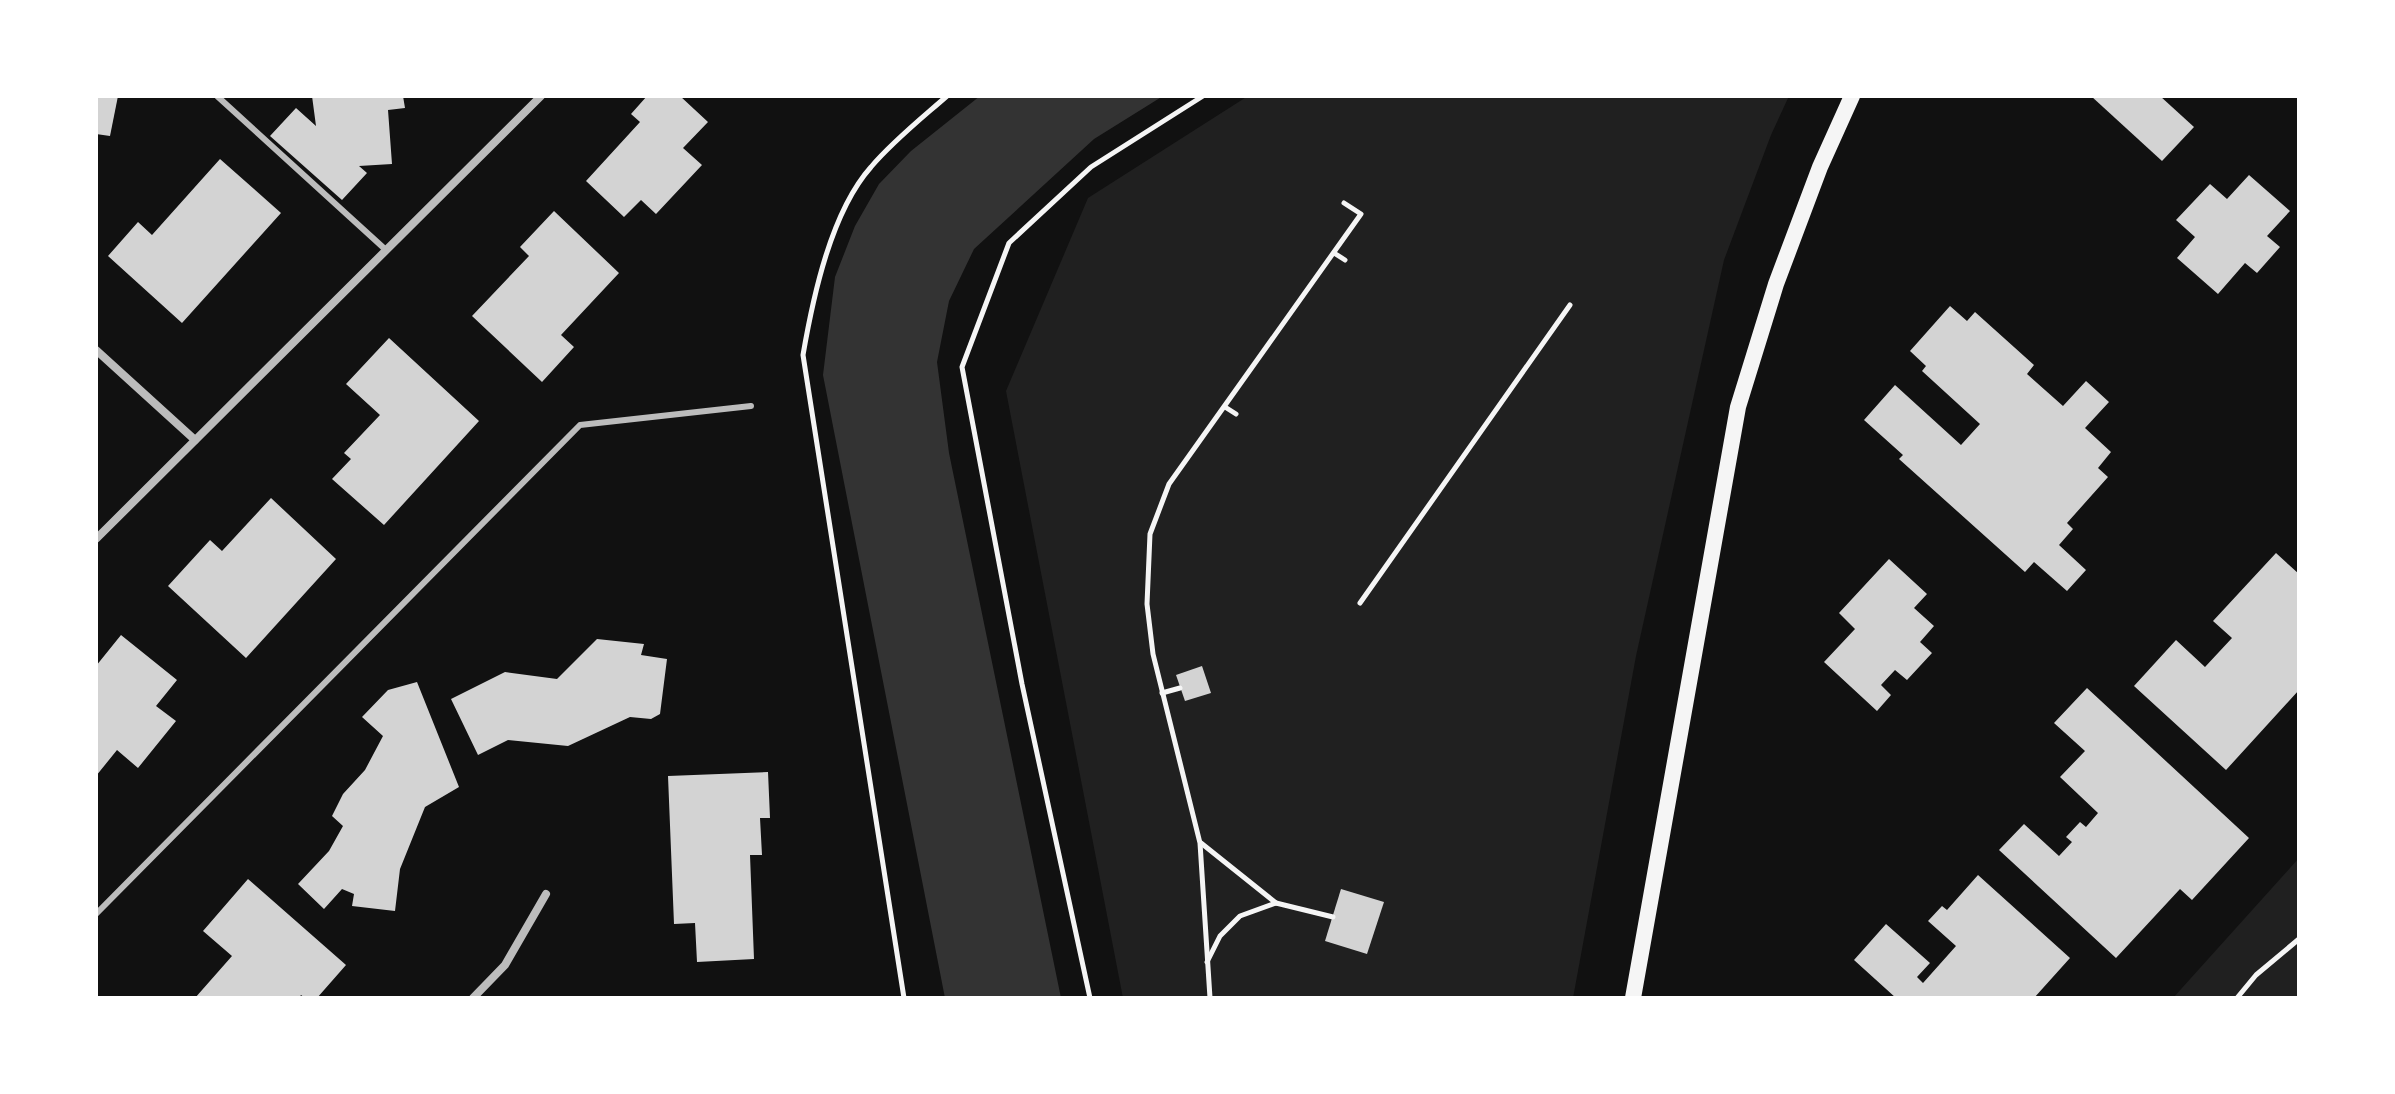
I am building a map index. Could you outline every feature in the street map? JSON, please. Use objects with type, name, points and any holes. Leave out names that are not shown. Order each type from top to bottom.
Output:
[{"type":"main road","points":[[1633,998],[1738,407],[1776,284],[1820,167],[1852,96]]},
{"type":"street","points":[[96,539],[541,96]]},
{"type":"street","points":[[96,350],[195,440]]},
{"type":"street","points":[[473,998],[505,965],[546,894]]},
{"type":"lane","points":[[217,96],[386,250]]},
{"type":"lane","points":[[96,914],[580,425],[751,406]]},
{"type":"path","points":[[904,998],[803,355],[813,298],[849,197],[870,167],[947,96]]},
{"type":"path","points":[[1090,998],[1022,684],[962,367],[1009,243],[1091,167],[1203,96]]},
{"type":"path","points":[[1210,998],[1200,843],[1153,654],[1147,604],[1150,534],[1169,484],[1361,214],[1344,203]]},
{"type":"path","points":[[1334,253],[1345,260]]},
{"type":"path","points":[[1360,603],[1570,305]]},
{"type":"path","points":[[1225,407],[1236,414]]},
{"type":"path","points":[[1162,693],[1180,688]]},
{"type":"path","points":[[1200,843],[1276,903],[1333,917]]},
{"type":"path","points":[[1207,963],[1220,936],[1240,916],[1276,903]]},
{"type":"path","points":[[2237,998],[2256,975],[2299,939]]},
{"type":"shaded area","points":[[980,96],[1163,96],[1094,139],[974,249],[949,301],[937,362],[949,453],[1061,998],[945,998],[823,375],[835,277],[855,226],[879,184],[911,151]]},
{"type":"shaded area","points":[[1248,96],[1789,96],[1724,260],[1636,656],[1573,998],[1123,998],[1006,391],[1088,198]]},
{"type":"shaded area","points":[[2299,858],[2299,998],[2173,998]]},
{"type":"building","points":[[96,96],[118,96],[110,136],[96,134]]},
{"type":"building","points":[[312,96],[403,96],[405,108],[388,110],[392,164],[359,166],[367,173],[342,200],[270,136],[296,108],[316,126]]},
{"type":"building","points":[[647,96],[680,96],[708,122],[683,148],[702,165],[656,214],[641,200],[624,217],[586,181],[640,122],[631,114]]},
{"type":"building","points":[[2091,96],[2160,96],[2194,127],[2162,161]]},
{"type":"building","points":[[220,159],[281,213],[182,323],[108,256],[138,222],[152,235]]},
{"type":"building","points":[[2249,175],[2290,211],[2267,236],[2280,247],[2257,273],[2245,263],[2218,294],[2177,258],[2195,237],[2176,220],[2210,184],[2227,199]]},
{"type":"building","points":[[554,211],[619,273],[561,335],[574,347],[542,382],[472,316],[529,256],[520,247]]},
{"type":"building","points":[[1950,306],[1967,321],[1975,312],[2034,365],[2027,374],[2063,406],[2086,381],[2109,402],[2085,428],[2111,452],[2098,468],[2108,477],[2067,523],[2073,529],[2059,545],[2086,570],[2067,591],[2034,562],[2025,572],[1899,459],[1903,455],[1864,420],[1895,385],[1961,445],[1980,424],[1922,371],[1926,366],[1910,351]]},
{"type":"building","points":[[389,338],[479,421],[384,525],[332,479],[351,459],[344,453],[380,415],[346,384]]},
{"type":"building","points":[[271,498],[336,559],[246,658],[168,586],[210,540],[222,551]]},
{"type":"building","points":[[2276,553],[2299,574],[2299,690],[2226,770],[2134,686],[2176,640],[2205,667],[2232,638],[2213,621]]},
{"type":"building","points":[[1889,559],[1927,594],[1914,608],[1934,626],[1920,642],[1932,653],[1907,680],[1895,670],[1881,685],[1891,695],[1877,711],[1824,662],[1855,629],[1839,613]]},
{"type":"building","points":[[121,635],[177,680],[156,706],[176,721],[138,768],[117,750],[96,776],[96,666]]},
{"type":"building","points":[[597,639],[644,644],[641,655],[667,659],[660,714],[651,719],[630,717],[568,746],[508,740],[478,755],[451,699],[505,672],[557,679]]},
{"type":"building","points":[[1202,666],[1211,693],[1185,701],[1176,675]]},
{"type":"building","points":[[417,682],[459,787],[425,807],[400,869],[395,911],[352,906],[354,894],[342,889],[324,909],[298,884],[329,851],[343,826],[332,816],[343,794],[365,770],[383,736],[362,717],[388,690]]},
{"type":"building","points":[[2087,688],[2249,838],[2192,900],[2180,889],[2116,958],[1999,850],[2024,824],[2059,856],[2072,842],[2066,837],[2080,822],[2086,827],[2098,813],[2060,777],[2085,751],[2054,723]]},
{"type":"building","points":[[768,772],[770,818],[760,818],[762,855],[750,855],[754,959],[697,962],[695,923],[674,924],[668,776]]},
{"type":"building","points":[[1978,875],[2070,958],[2034,998],[1896,998],[1854,960],[1886,924],[1930,963],[1917,977],[1923,983],[1956,946],[1928,921],[1942,906],[1947,910]]},
{"type":"building","points":[[248,879],[346,965],[317,998],[301,995],[299,998],[195,998],[232,956],[203,931]]},
{"type":"building","points":[[1341,889],[1384,902],[1367,954],[1325,941]]}]
